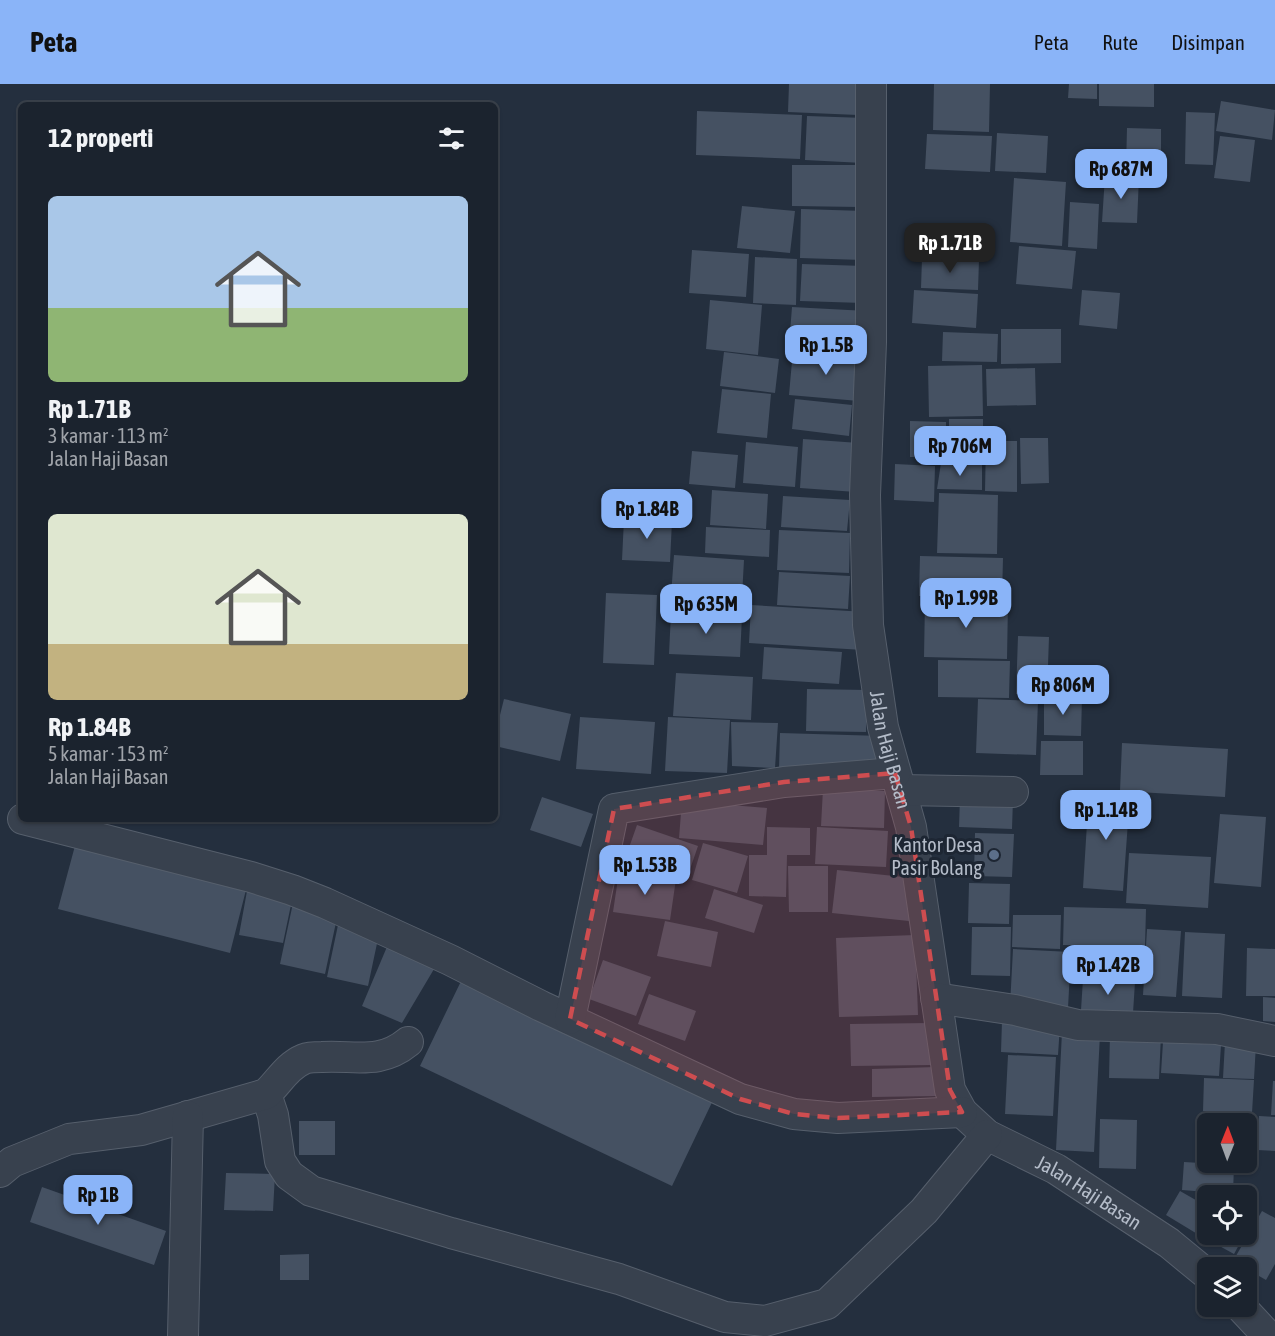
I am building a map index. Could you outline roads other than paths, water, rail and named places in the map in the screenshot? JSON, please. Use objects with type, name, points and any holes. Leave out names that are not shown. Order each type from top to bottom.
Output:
[{"type":"street","name":"Jalan Haji Basan","points":[[871,84],[871,342],[865,495],[868,625],[883,727],[911,828],[926,916],[950,1090],[962,1112],[987,1136],[1056,1169],[1169,1243],[1197,1266]]},
{"type":"street","points":[[570,1020],[614,809],[784,782],[898,781],[1013,792]]},
{"type":"street","points":[[0,812],[18,818]]},
{"type":"street","points":[[34,822],[251,877],[292,890],[450,960],[570,1020],[740,1099],[794,1114],[838,1118],[962,1112]]},
{"type":"street","points":[[936,998],[1015,1010],[1078,1025],[1217,1029],[1275,1041]]},
{"type":"street","points":[[0,1172],[12,1162],[69,1139],[141,1130],[266,1094],[282,1080],[289,1067],[306,1058],[377,1058],[396,1052],[408,1042]]},
{"type":"street","points":[[266,1094],[273,1115],[280,1161],[289,1175],[311,1191],[451,1233],[620,1279],[725,1317],[765,1321],[827,1304],[924,1211],[987,1136]]},
{"type":"street","points":[[183,1336],[188,1116]]},
{"type":"street","points":[[1250,1317],[1268,1336]]},
{"type":"place","name":"Kantor Desa Pasir Bolang","points":[[994,855]]}]
